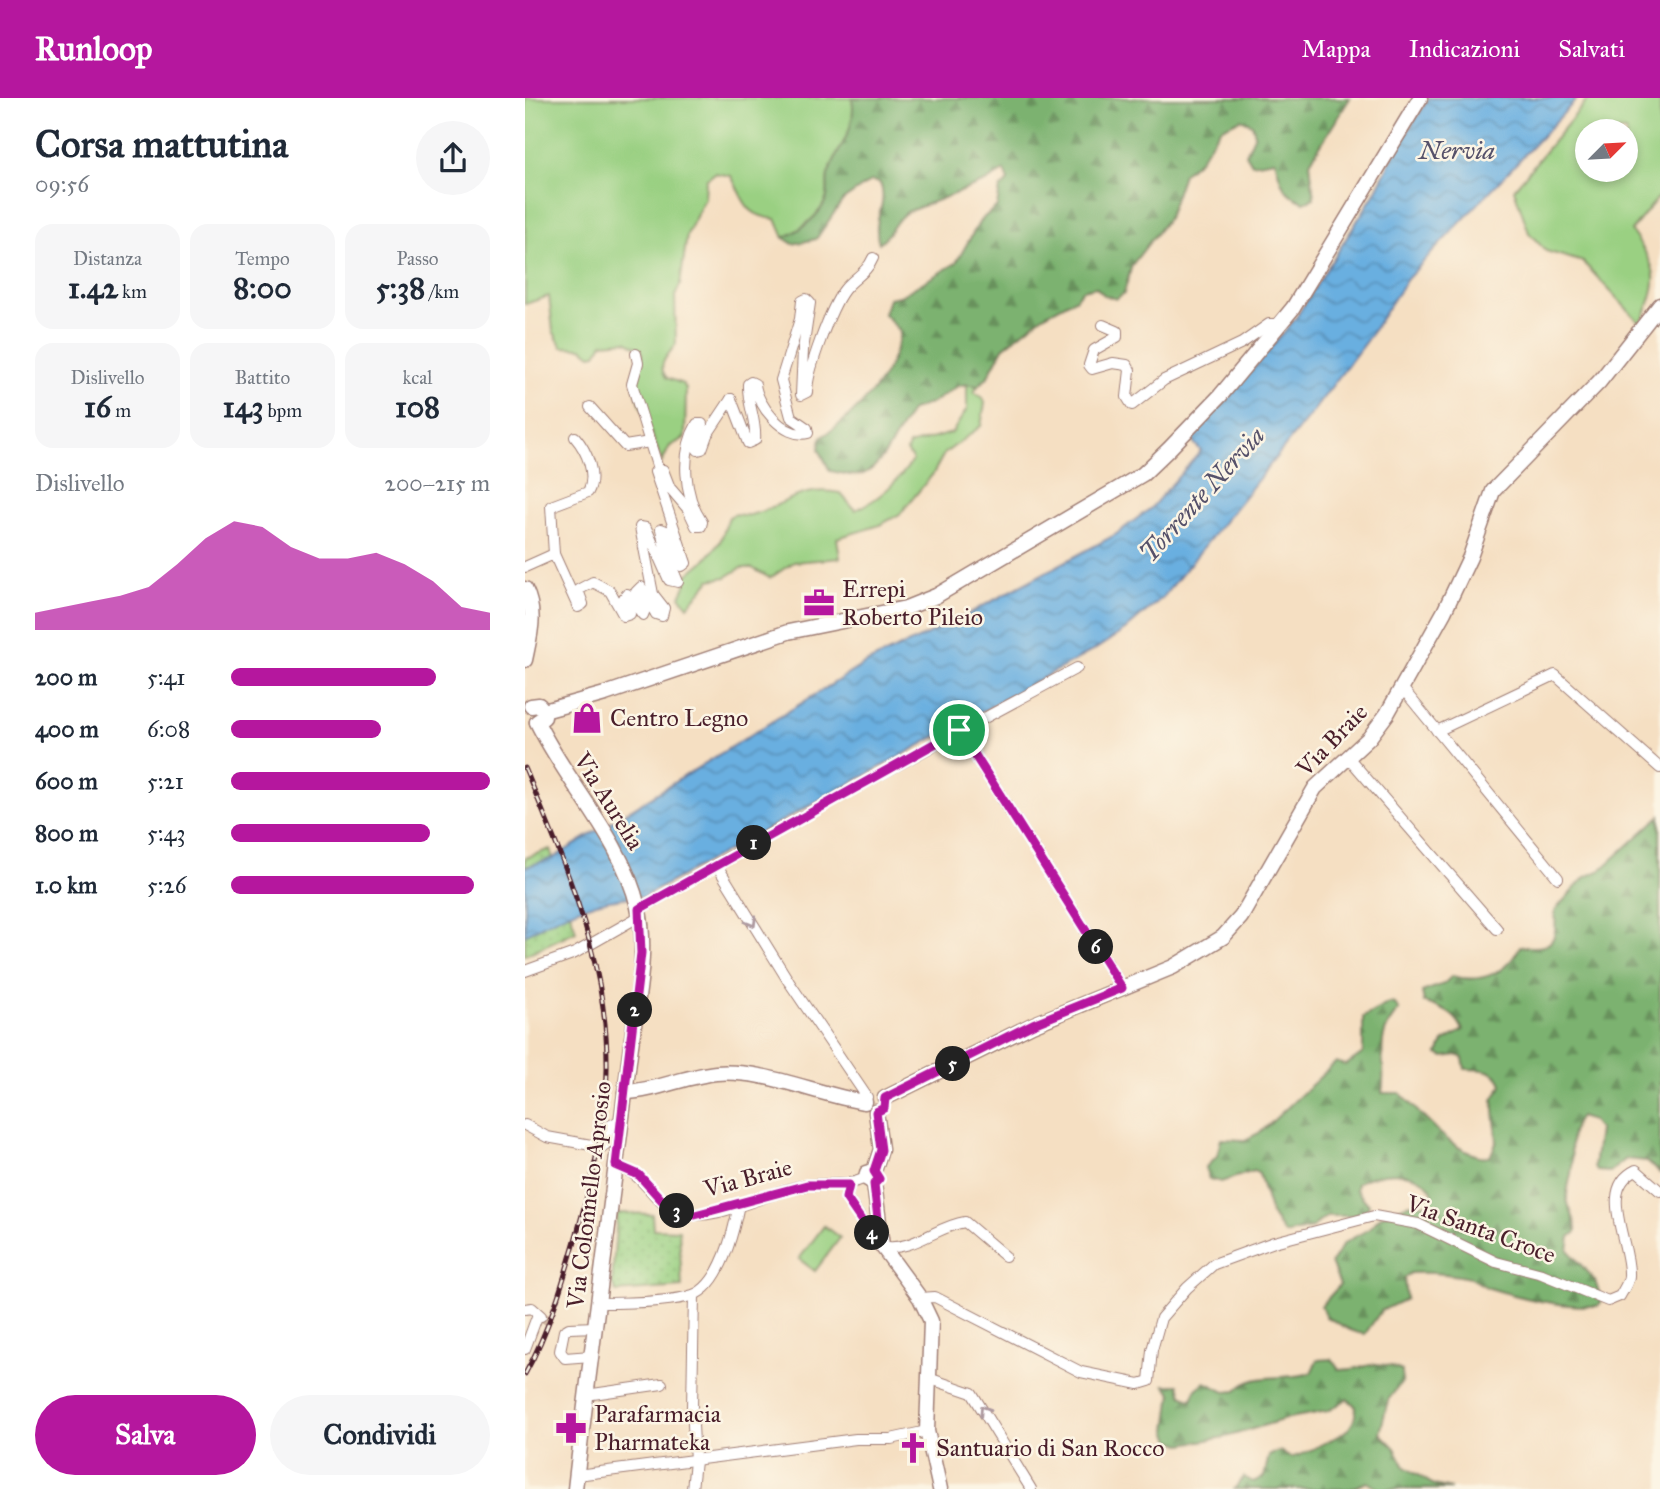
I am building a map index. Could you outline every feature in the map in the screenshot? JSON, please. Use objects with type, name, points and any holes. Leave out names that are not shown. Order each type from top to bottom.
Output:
[{"type":"main road","points":[[536,711],[564,707],[815,625],[906,608],[936,596],[1081,513],[1143,474],[1220,396],[1280,324],[1310,280],[1420,98]]},
{"type":"main road","name":"Via Braie","points":[[869,1104],[884,1108],[885,1098],[1033,1024],[1173,967],[1223,937],[1241,917],[1315,788],[1369,738],[1403,689],[1470,557],[1493,491],[1600,381],[1660,305]]},
{"type":"main road","points":[[525,589],[533,620],[525,660]]},
{"type":"main road","name":"Via Aurelia","points":[[536,711],[551,751],[625,871],[639,910]]},
{"type":"main road","name":"Via Colonnello Aprosio","points":[[576,1482],[641,953],[639,910]]},
{"type":"main road","points":[[625,1092],[716,1073],[743,1074],[869,1104],[881,1150],[871,1177],[881,1241],[920,1298],[931,1321],[931,1379],[927,1431],[940,1489]]},
{"type":"street","points":[[657,470],[663,470],[670,488],[699,527],[702,522],[689,498],[687,457],[690,436],[697,424],[703,427],[696,447],[701,451],[731,399],[743,436],[747,443],[753,443],[756,430],[747,396],[747,384],[751,382],[755,384],[758,401],[767,412],[792,432],[808,433],[807,428],[791,417],[781,380],[800,319],[802,301],[808,299],[810,303],[803,349],[801,395],[807,392],[810,368],[844,289],[866,270],[873,258]]},
{"type":"street","points":[[1103,325],[1117,331],[1117,337],[1094,351],[1089,365],[1093,369],[1113,363],[1127,365],[1130,370],[1127,397],[1132,405],[1164,380],[1242,343],[1269,324],[1280,324]]},
{"type":"street","points":[[575,437],[588,454],[591,485],[588,492],[551,506],[554,554],[579,607],[583,604],[578,590],[593,582],[610,591],[625,617],[630,614],[623,599],[627,594],[643,615],[645,610],[636,592],[641,587],[656,614],[662,616],[664,608],[653,594],[640,527],[646,528],[669,580],[678,582],[666,553],[661,529],[666,531],[677,561],[682,566],[686,563],[655,475],[657,470],[650,442],[632,384],[638,363],[636,354]]},
{"type":"street","points":[[590,407],[625,446],[650,442]]},
{"type":"street","points":[[525,568],[554,554]]},
{"type":"street","points":[[525,971],[575,953],[639,910],[716,864],[1076,668]]},
{"type":"street","points":[[1437,731],[1555,674],[1660,768]]},
{"type":"street","points":[[1403,689],[1558,878]]},
{"type":"street","points":[[959,730],[1122,988]]},
{"type":"street","points":[[1347,756],[1497,929]]},
{"type":"street","points":[[716,864],[869,1104]]},
{"type":"street","points":[[525,1125],[547,1136],[596,1146],[606,1144],[609,1126],[621,1120]]},
{"type":"street","name":"Via Braie","points":[[616,1165],[633,1171],[668,1207],[695,1215],[807,1185],[849,1185],[871,1177]]},
{"type":"street","name":"Via Santa Croce","points":[[920,1298],[935,1297],[1081,1371],[1139,1384],[1149,1381],[1152,1350],[1161,1318],[1187,1288],[1214,1264],[1238,1255],[1333,1224],[1374,1216],[1417,1224],[1496,1262],[1542,1274],[1608,1300],[1620,1296],[1630,1278],[1617,1208],[1618,1189],[1626,1175],[1636,1170],[1660,1191]]},
{"type":"street","points":[[849,1185],[846,1198],[870,1233],[898,1249],[935,1231],[965,1222],[1005,1256]]},
{"type":"street","points":[[599,1303],[694,1295],[707,1284],[723,1259],[734,1232],[739,1204]]},
{"type":"street","points":[[692,1489],[695,1461],[694,1295]]},
{"type":"street","points":[[525,1310],[532,1308],[540,1315],[525,1349]]},
{"type":"street","points":[[555,1324],[569,1328],[596,1327]]},
{"type":"street","points":[[569,1328],[564,1331],[561,1356],[591,1356]]},
{"type":"street","points":[[931,1379],[972,1393],[1031,1489]]},
{"type":"street","points":[[586,1395],[662,1384]]},
{"type":"street","points":[[576,1482],[679,1463],[856,1439],[891,1439],[927,1431]]},
{"type":"street","points":[[679,1463],[694,1442]]},
{"type":"green space","points":[[525,98],[852,98],[850,129],[828,175],[828,192],[822,208],[790,235],[784,238],[776,219],[751,211],[731,176],[715,173],[706,180],[705,198],[687,235],[680,285],[675,296],[676,344],[664,360],[662,368],[667,378],[683,384],[686,389],[685,438],[670,446],[662,462],[635,389],[643,354],[641,349],[626,341],[603,343],[596,354],[591,355],[582,348],[562,347],[553,331],[549,296],[525,304]]},
{"type":"green space","points":[[852,98],[1350,98],[1310,162],[1314,198],[1304,202],[1291,195],[1283,186],[1275,160],[1252,164],[1246,154],[1255,134],[1252,124],[1241,119],[1220,129],[1200,159],[1183,174],[1168,218],[1132,265],[1124,293],[1116,299],[1104,295],[1096,287],[1082,290],[1075,299],[1043,316],[1003,348],[987,378],[978,386],[959,386],[912,410],[878,463],[871,470],[855,475],[830,471],[819,449],[821,438],[872,392],[890,363],[897,348],[900,331],[884,314],[889,298],[900,296],[956,263],[980,221],[997,206],[1000,189],[1008,181],[1004,171],[985,182],[907,212],[879,243],[877,226],[883,198],[880,183],[871,181],[843,200],[816,239],[793,244],[784,238],[813,218],[826,199],[828,175],[852,119]]},
{"type":"green space","points":[[1589,98],[1660,98],[1660,195],[1631,231],[1647,256],[1654,276],[1652,296],[1641,324],[1583,262],[1546,251],[1529,233],[1514,189]]},
{"type":"green space","points":[[967,383],[978,386],[974,392],[983,398],[985,403],[981,426],[944,454],[933,474],[900,514],[880,525],[837,538],[840,558],[794,562],[770,578],[752,568],[741,568],[726,577],[710,580],[688,606],[680,596],[686,576],[706,559],[720,542],[732,515],[750,515],[814,492],[840,493],[855,510],[880,495],[913,460],[907,451],[909,445],[952,433],[967,409]]},
{"type":"green space","points":[[1660,816],[1660,1173],[1646,1161],[1626,1159],[1610,1172],[1597,1171],[1594,1166],[1599,1130],[1592,1121],[1580,1117],[1572,1135],[1572,1169],[1567,1199],[1576,1232],[1570,1237],[1568,1250],[1595,1281],[1602,1301],[1598,1306],[1556,1304],[1489,1288],[1470,1278],[1410,1273],[1404,1278],[1406,1299],[1381,1311],[1365,1334],[1350,1330],[1326,1317],[1321,1306],[1340,1285],[1331,1263],[1344,1243],[1369,1229],[1381,1216],[1408,1204],[1427,1204],[1433,1194],[1428,1185],[1410,1175],[1376,1175],[1357,1183],[1356,1190],[1369,1205],[1366,1212],[1353,1216],[1327,1216],[1311,1228],[1284,1234],[1271,1214],[1259,1174],[1254,1171],[1221,1182],[1209,1179],[1205,1168],[1217,1156],[1221,1139],[1245,1140],[1261,1132],[1336,1062],[1346,1065],[1363,1053],[1363,1017],[1389,1003],[1395,1004],[1399,1010],[1385,1031],[1382,1093],[1400,1093],[1452,1143],[1464,1151],[1490,1157],[1497,1141],[1493,1100],[1502,1085],[1500,1080],[1488,1071],[1465,1069],[1463,1058],[1457,1055],[1444,1057],[1438,1054],[1443,1042],[1463,1030],[1452,1015],[1424,1002],[1422,992],[1444,984],[1452,976],[1473,978],[1492,974],[1508,963],[1520,946],[1547,945],[1554,936],[1555,910],[1585,877],[1601,870]]},
{"type":"green space","points":[[550,849],[576,931],[525,955],[525,858]]},
{"type":"green space","points":[[617,1213],[652,1214],[653,1229],[679,1230],[682,1287],[616,1292],[612,1284]]},
{"type":"green space","points":[[824,1226],[840,1238],[815,1271],[799,1259]]},
{"type":"green space","points":[[1332,1359],[1339,1369],[1381,1364],[1402,1371],[1402,1382],[1388,1400],[1380,1433],[1395,1448],[1405,1467],[1434,1485],[1451,1489],[1378,1489],[1367,1482],[1351,1489],[1234,1489],[1244,1477],[1253,1482],[1264,1477],[1269,1455],[1280,1451],[1294,1457],[1350,1427],[1356,1406],[1347,1399],[1328,1411],[1289,1418],[1226,1437],[1182,1444],[1171,1440],[1167,1430],[1172,1393],[1165,1385],[1179,1385],[1182,1395],[1192,1400],[1196,1389],[1205,1382],[1225,1392],[1236,1391],[1252,1381],[1311,1373],[1317,1360]]},
{"type":"water","name":"Nervia","points":[[1429,98],[1578,98],[1407,279],[1366,341],[1311,414],[1164,596],[1125,630],[1096,649],[643,897],[596,903],[553,920],[525,935],[525,867],[553,858],[866,663],[944,627],[1115,535],[1151,508],[1201,451],[1189,437],[1232,394],[1295,319],[1373,196],[1395,152]]},
{"type":"tunnel","points":[[542,1317],[555,1324]]},
{"type":"railway","points":[[525,768],[574,891],[587,932],[604,1017],[607,1060],[603,1121],[586,1199],[556,1304],[525,1374]]},
{"type":"place","name":"Errepi Roberto Pileio","points":[[819,603]]},
{"type":"place","name":"Centro Legno","points":[[587,718]]},
{"type":"place","name":"Parafarmacia Pharmateka","points":[[571,1428]]},
{"type":"place","name":"Santuario di San Rocco","points":[[913,1448]]},
{"type":"route","points":[[959,730],[1122,988],[1033,1024],[885,1098],[884,1108],[876,1112],[881,1150],[874,1171],[879,1179],[874,1184],[880,1236],[870,1233],[846,1198],[849,1185],[807,1185],[695,1215],[668,1207],[639,1175],[616,1165],[641,953],[642,925],[639,909],[959,730]]},
{"type":"water label","name":"Torrente Nervia","points":[[1202,494]]}]
